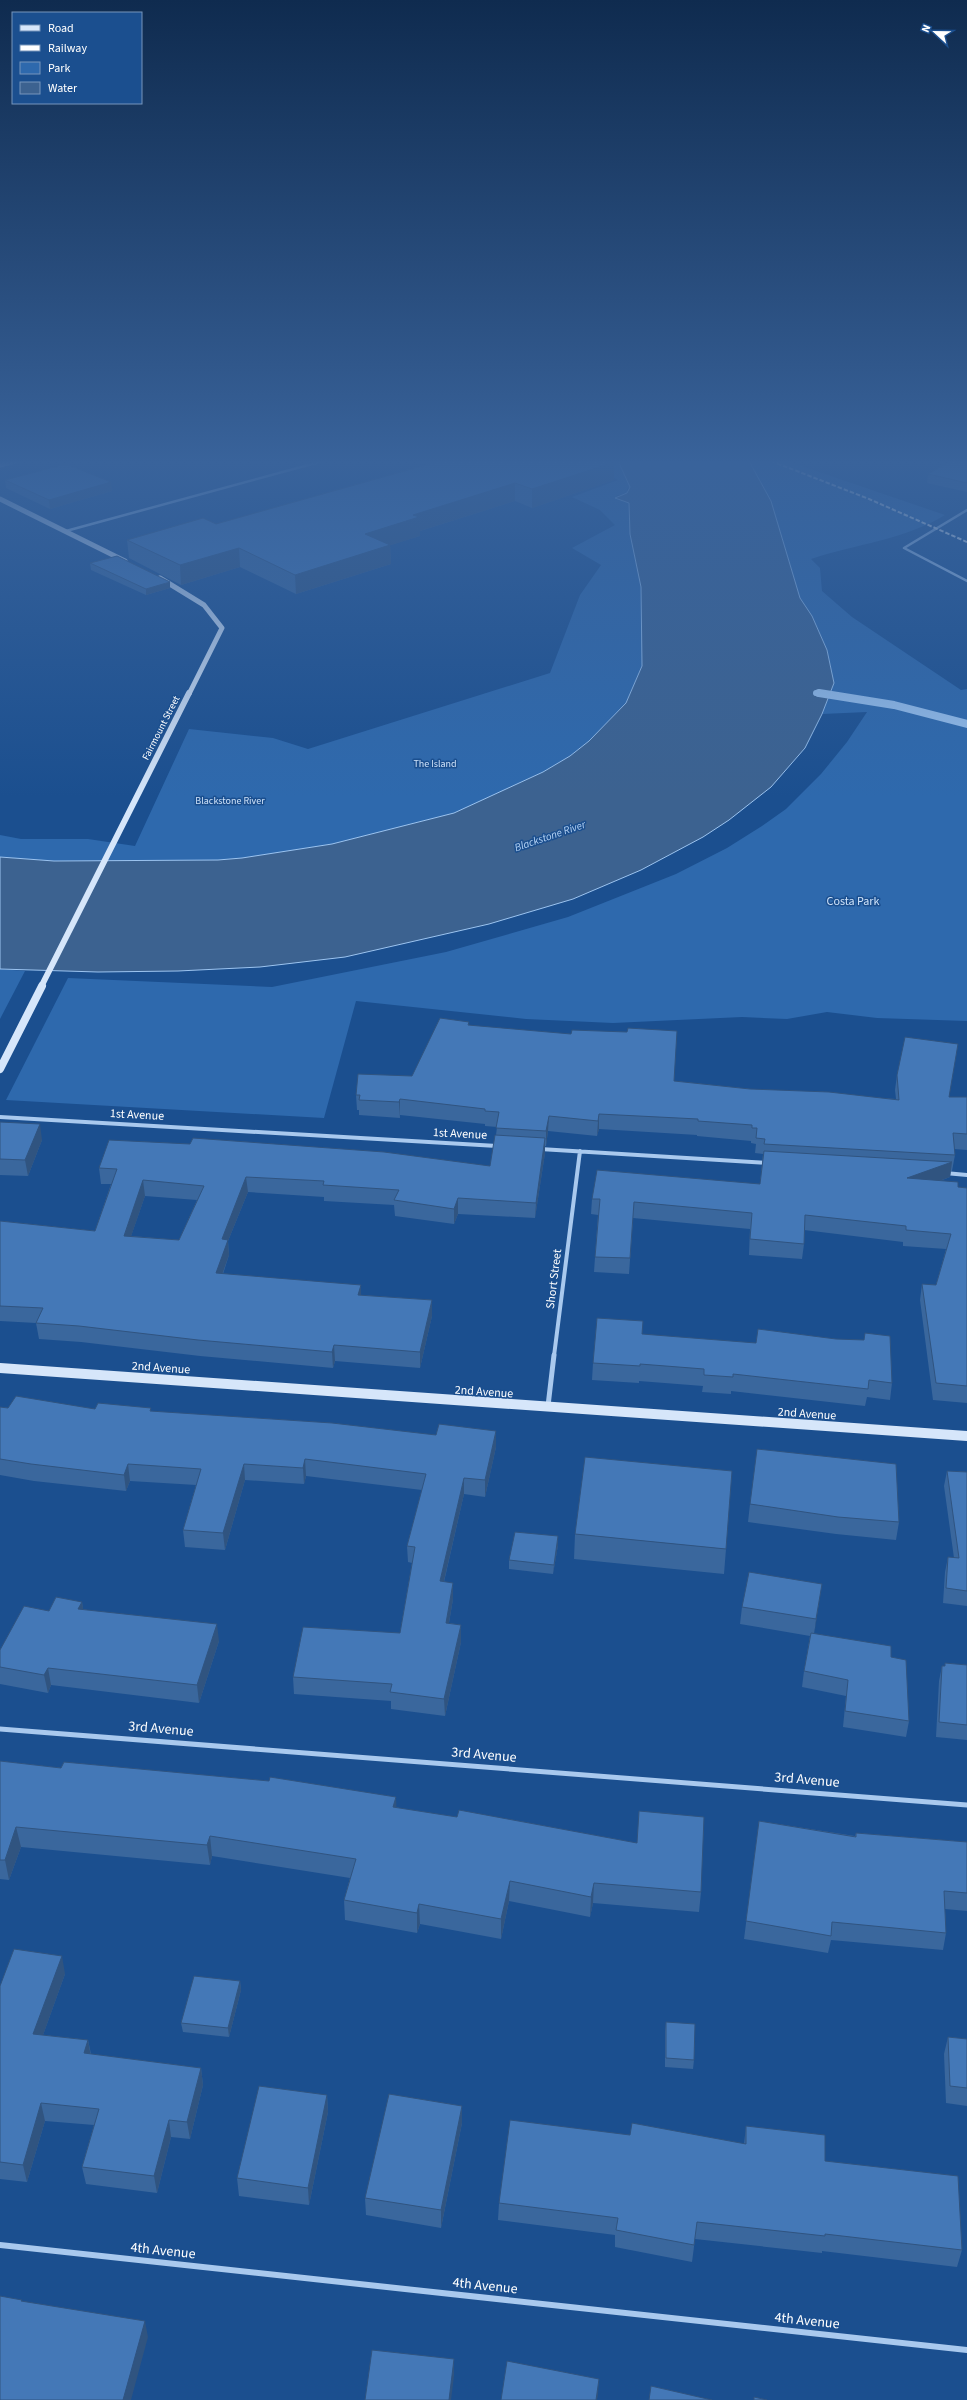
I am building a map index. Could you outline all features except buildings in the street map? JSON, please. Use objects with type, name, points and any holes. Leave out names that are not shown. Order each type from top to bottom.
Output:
[{"type":"street","points":[[952,573],[967,581]]},
{"type":"street","name":"Fairmount Street","points":[[0,1070],[49,976],[222,628],[217,617],[186,590],[157,577]]},
{"type":"street","name":"1st Avenue","points":[[0,1116],[500,1146]]},
{"type":"street","points":[[532,1148],[769,1163]]},
{"type":"street","name":"Short Street","points":[[548,1408],[580,1151]]},
{"type":"street","points":[[935,1173],[967,1175]]},
{"type":"street","name":"2nd Avenue","points":[[0,1368],[548,1408],[967,1436]]},
{"type":"street","name":"3rd Avenue","points":[[0,1729],[967,1805]]},
{"type":"street","name":"4th Avenue","points":[[0,2245],[967,2350]]},
{"type":"green space","name":"The Island","points":[[595,573],[638,573],[641,587],[642,666],[626,703],[589,741],[570,756],[543,772],[454,813],[332,844],[242,858],[218,860],[54,861],[0,857],[0,835],[21,839],[88,839],[135,846],[189,729],[273,738],[308,749],[550,673],[580,595]]},
{"type":"green space","name":"Costa Park","points":[[793,573],[820,573],[822,591],[852,617],[961,690],[967,689],[967,1021],[877,1018],[827,1012],[787,1019],[742,1017],[613,1023],[526,1019],[356,1001],[324,1118],[6,1100],[68,978],[272,987],[446,952],[568,917],[676,874],[727,848],[762,826],[786,809],[821,774],[847,742],[867,712],[822,714],[834,683],[827,650],[812,616],[800,598]]},
{"type":"green space","points":[[0,969],[25,971],[0,1019]]},
{"type":"water","name":"Blackstone River","points":[[638,573],[793,573],[800,598],[812,616],[827,650],[834,683],[822,714],[805,748],[771,787],[729,820],[703,837],[641,870],[573,899],[489,924],[345,957],[260,967],[178,971],[98,972],[0,969],[0,857],[54,861],[218,860],[242,858],[332,844],[454,813],[543,772],[570,756],[589,741],[626,703],[642,666],[641,587]]},
{"type":"waterway","points":[[816,693],[825,694]]},
{"type":"waterway","points":[[819,693],[894,705],[967,724]]}]
